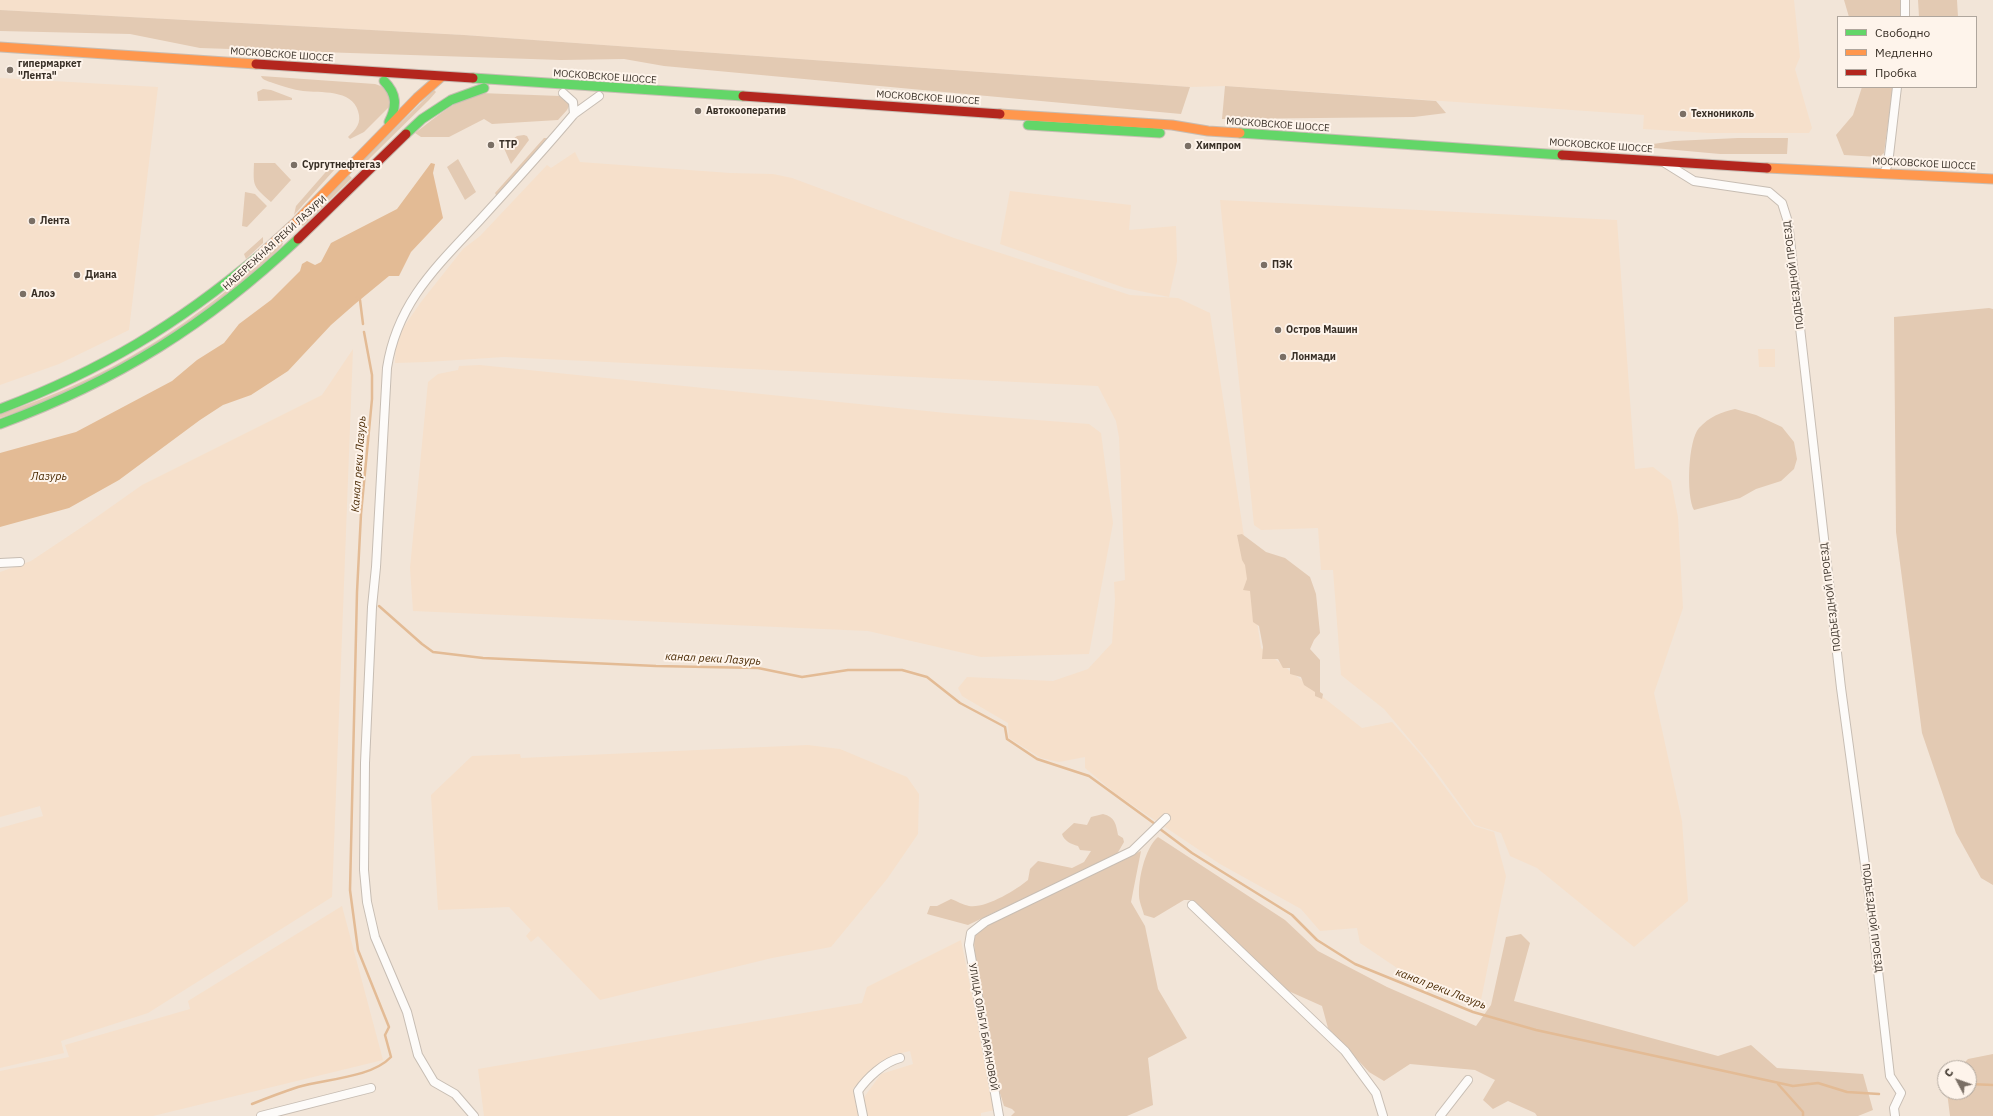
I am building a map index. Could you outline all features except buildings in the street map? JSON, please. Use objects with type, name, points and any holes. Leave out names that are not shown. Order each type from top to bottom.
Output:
[{"type":"main road","name":"МОСКОВСКОЕ ШОССЕ","points":[[0,47],[1172,125],[1208,131],[1663,162],[1993,179]]},
{"type":"main road","name":"МОСКОВСКОЕ ШОССЕ","points":[[0,54],[691,102]]},
{"type":"main road","name":"НАБЕРЕЖНАЯ РЕКИ ЛАЗУРИ","points":[[0,409],[39,395],[90,372],[152,338],[214,294],[280,237],[431,84],[441,77]]},
{"type":"main road","points":[[384,81],[393,92],[396,103],[384,132]]},
{"type":"main road","name":"НАБЕРЕЖНАЯ РЕКИ ЛАЗУРИ","points":[[0,424],[78,393],[150,354],[190,329],[228,300],[289,246],[429,114],[451,100],[484,88]]},
{"type":"main road","name":"МОСКОВСКОЕ ШОССЕ","points":[[714,104],[1119,132],[1172,134],[1208,131]]},
{"type":"main road","points":[[352,164],[363,176]]},
{"type":"main road","points":[[296,221],[299,229],[306,230]]},
{"type":"main road","points":[[280,237],[288,238],[289,246]]},
{"type":"street","points":[[1905,0],[1906,16]]},
{"type":"street","points":[[1884,173],[1888,164],[1897,88]]},
{"type":"street","points":[[563,93],[572,102],[574,114]]},
{"type":"street","points":[[474,1116],[455,1094],[434,1082],[418,1055],[408,1012],[375,937],[367,902],[364,870],[365,763],[372,607],[376,567],[387,368],[392,340],[408,304],[437,265],[574,114],[599,96]]},
{"type":"street","name":"ПОДЪЕЗДНОЙ ПРОЕЗД","points":[[1663,162],[1694,181],[1769,192],[1782,203],[1788,222],[1842,688],[1871,910],[1890,1076],[1901,1093],[1894,1108],[1895,1116]]},
{"type":"street","points":[[0,563],[20,562]]},
{"type":"street","name":"УЛИЦА ОЛЬГИ БАРАНОВОЙ","points":[[999,1116],[969,945],[969,937],[977,927],[985,922],[1132,851],[1166,818]]},
{"type":"street","points":[[1192,905],[1345,1051],[1376,1093],[1384,1116]]},
{"type":"street","points":[[863,1116],[858,1091],[864,1082],[879,1070],[894,1060],[900,1058]]},
{"type":"street","points":[[1440,1116],[1468,1080]]},
{"type":"street","points":[[261,1116],[371,1088]]},
{"type":"shaded area","points":[[0,0],[1794,0],[1800,57],[1795,69],[1812,128],[1809,133],[1709,133],[1643,129],[1644,115],[1225,86],[1190,87],[464,35],[0,10]]},
{"type":"shaded area","points":[[1844,0],[1902,0],[1903,16],[1849,16]]},
{"type":"shaded area","points":[[1918,0],[1957,0],[1958,16],[1919,16]]},
{"type":"shaded area","points":[[0,10],[464,35],[1190,87],[1181,114],[664,66],[624,59],[561,60],[200,48],[130,34],[0,31]]},
{"type":"shaded area","points":[[261,76],[375,84],[383,87],[387,92],[390,106],[364,132],[350,139],[348,137],[359,122],[359,115],[355,104],[349,99],[326,92],[292,89],[266,80]]},
{"type":"shaded area","points":[[0,78],[158,87],[129,330],[59,364],[0,385]]},
{"type":"shaded area","points":[[1225,86],[1436,101],[1446,113],[1414,117],[1222,119]]},
{"type":"shaded area","points":[[1862,88],[1893,88],[1884,153],[1879,157],[1844,155],[1836,135],[1853,115]]},
{"type":"shaded area","points":[[263,89],[271,90],[292,98],[292,100],[258,101],[257,92]]},
{"type":"shaded area","points":[[434,90],[436,92],[429,100],[366,162],[364,162],[363,160]]},
{"type":"shaded area","points":[[480,93],[560,96],[568,100],[570,104],[558,120],[492,124],[484,119],[449,137],[421,137],[415,133],[438,115],[462,100]]},
{"type":"shaded area","points":[[517,136],[527,136],[529,140],[511,164],[503,146]]},
{"type":"shaded area","points":[[544,138],[547,138],[547,141],[499,196],[496,195],[495,193]]},
{"type":"shaded area","points":[[1738,138],[1788,138],[1787,154],[1720,154],[1643,147],[1646,145],[1674,141]]},
{"type":"shaded area","points":[[575,152],[580,162],[730,173],[773,174],[792,178],[954,238],[1130,295],[1178,298],[1210,313],[1261,648],[1362,728],[1392,722],[1421,755],[1474,826],[1494,832],[1506,876],[1480,1005],[1441,991],[1400,970],[1360,943],[1357,928],[1320,931],[1301,909],[1220,864],[1116,794],[1085,768],[1085,757],[1059,762],[1041,758],[1009,738],[1008,723],[962,696],[958,688],[967,677],[1053,681],[1088,669],[1112,643],[1115,600],[1114,582],[1125,580],[1119,437],[1116,421],[1098,386],[504,357],[395,363],[396,338],[421,302],[463,249],[480,236],[547,165],[551,168]]},
{"type":"shaded area","points":[[458,159],[476,192],[465,200],[447,167]]},
{"type":"shaded area","points":[[254,163],[275,163],[291,180],[271,202],[255,186]]},
{"type":"shaded area","points":[[331,166],[335,169],[294,215],[296,206]]},
{"type":"shaded area","points":[[349,175],[352,178],[303,226],[301,225],[301,223]]},
{"type":"shaded area","points":[[1010,191],[1131,205],[1129,230],[1176,226],[1177,261],[1169,297],[1125,288],[1000,244]]},
{"type":"shaded area","points":[[245,192],[255,194],[267,206],[247,227],[242,226]]},
{"type":"shaded area","points":[[1220,200],[1617,220],[1635,469],[1653,467],[1671,481],[1678,517],[1683,608],[1654,693],[1682,821],[1688,901],[1634,947],[1537,868],[1510,856],[1501,833],[1475,825],[1433,767],[1384,709],[1341,675],[1333,570],[1321,570],[1318,528],[1261,530],[1254,525]]},
{"type":"shaded area","points":[[263,237],[263,243],[246,259],[244,254]]},
{"type":"shaded area","points":[[280,243],[283,243],[282,246],[223,299],[179,331],[155,346],[105,374],[53,398],[0,418],[0,414],[40,400],[78,383],[115,365],[150,345],[184,323],[217,298],[249,272]]},
{"type":"shaded area","points":[[1989,308],[1993,309],[1993,885],[1981,878],[1956,833],[1922,733],[1896,532],[1894,317]]},
{"type":"shaded area","points":[[353,349],[332,897],[148,1013],[61,1041],[64,1053],[0,1068],[0,828],[43,816],[40,806],[0,817],[0,572],[31,561],[142,485],[322,395]]},
{"type":"shaded area","points":[[1758,349],[1775,349],[1775,367],[1759,367]]},
{"type":"shaded area","points":[[480,365],[946,413],[1089,424],[1101,433],[1113,523],[1089,654],[981,657],[868,631],[413,611],[410,568],[428,382],[438,374],[458,370],[459,366]]},
{"type":"shaded area","points":[[1735,409],[1756,415],[1782,427],[1794,442],[1797,459],[1794,469],[1781,481],[1756,489],[1740,498],[1694,510],[1691,503],[1689,468],[1692,444],[1695,434],[1703,424],[1711,418],[1720,413]]},
{"type":"shaded area","points":[[1242,534],[1266,552],[1285,558],[1310,577],[1316,594],[1320,633],[1314,640],[1310,649],[1320,660],[1320,692],[1323,694],[1322,699],[1315,696],[1315,692],[1304,685],[1301,677],[1290,674],[1290,668],[1283,668],[1278,659],[1262,659],[1263,647],[1259,626],[1253,622],[1250,591],[1243,590],[1247,579],[1237,535]]},
{"type":"shaded area","points":[[808,745],[840,749],[907,777],[919,794],[918,834],[887,879],[831,947],[772,958],[600,1000],[538,936],[531,942],[526,936],[531,930],[509,907],[438,910],[431,795],[472,756],[520,754],[521,758]]},
{"type":"shaded area","points":[[1103,814],[1112,819],[1116,824],[1118,835],[1123,838],[1124,842],[1117,854],[968,925],[927,914],[930,906],[937,906],[951,899],[969,906],[983,905],[992,902],[1016,889],[1028,880],[1030,869],[1038,861],[1072,868],[1084,862],[1091,851],[1080,850],[1078,846],[1066,840],[1062,834],[1074,823],[1087,825],[1091,817]]},
{"type":"shaded area","points":[[1158,837],[1285,920],[1318,951],[1387,987],[1476,1026],[1491,1005],[1506,937],[1521,934],[1530,943],[1514,1001],[1718,1056],[1751,1045],[1777,1068],[1863,1074],[1873,1110],[1858,1116],[1537,1116],[1535,1113],[1508,1101],[1493,1109],[1483,1100],[1495,1080],[1475,1070],[1410,1064],[1384,1081],[1369,1072],[1328,1028],[1322,1006],[1284,989],[1190,900],[1184,900],[1154,918],[1144,915],[1140,902],[1139,886],[1149,849]]},
{"type":"shaded area","points":[[1141,851],[1131,902],[1145,926],[1158,989],[1187,1038],[1148,1058],[1153,1105],[1127,1116],[1011,1116],[1015,1112],[1004,1106],[996,1080],[975,961],[974,940],[976,934],[982,926]]},
{"type":"shaded area","points":[[342,906],[383,1060],[153,1116],[0,1116],[0,1071],[69,1057],[65,1045],[190,1009],[188,1001]]},
{"type":"shaded area","points":[[961,940],[995,1110],[981,1113],[981,1116],[866,1116],[862,1100],[881,1074],[913,1064],[910,1051],[893,1055],[853,1088],[858,1116],[484,1116],[478,1069],[862,1003],[867,987]]},
{"type":"shaded area","points":[[1993,1054],[1993,1116],[1950,1116],[1948,1100],[1977,1100],[1977,1060],[1967,1060]]},
{"type":"water","name":"Лазурь","points":[[431,163],[435,164],[433,173],[443,218],[411,252],[399,276],[389,276],[355,304],[331,325],[288,371],[251,395],[223,405],[200,420],[119,480],[69,508],[0,527],[0,453],[76,432],[172,381],[197,360],[224,343],[239,324],[271,300],[300,271],[302,264],[307,261],[315,265],[321,262],[331,243],[397,209]]},
{"type":"waterway","points":[[357,298],[360,300],[363,324]]},
{"type":"waterway","name":"Канал реки Лазурь","points":[[252,1104],[298,1087],[360,1074],[382,1064],[391,1057],[385,1035],[389,1027],[358,950],[350,890],[357,592],[361,514],[372,399],[372,375],[364,332]]},
{"type":"waterway","name":"канал реки Лазурь","points":[[379,606],[433,652],[483,658],[656,666],[758,668],[802,677],[848,670],[902,670],[927,677],[960,703],[1005,727],[1007,739],[1037,759],[1089,776],[1155,824]]},
{"type":"waterway","name":"канал реки Лазурь","points":[[1160,829],[1192,853],[1292,915],[1317,940],[1355,964],[1473,1012],[1536,1030],[1793,1086],[1818,1083],[1847,1092],[1879,1094]]},
{"type":"waterway","points":[[1778,1084],[1803,1112],[1803,1116]]},
{"type":"waterway","points":[[1977,1084],[1993,1085]]},
{"type":"traffic: fast","points":[[473,78],[743,96]]},
{"type":"traffic: fast","points":[[384,81],[391,91],[394,100],[392,116],[389,122]]},
{"type":"traffic: fast","points":[[406,134],[422,119],[451,100],[484,88]]},
{"type":"traffic: fast","points":[[1028,125],[1160,133]]},
{"type":"traffic: fast","points":[[1240,133],[1562,155]]},
{"type":"traffic: fast","points":[[0,424],[83,389],[122,369],[159,347],[195,324],[230,298],[298,239]]},
{"type":"traffic: fast","points":[[0,409],[72,378],[137,344],[199,303],[260,255]]},
{"type":"traffic: slow","points":[[0,47],[256,64]]},
{"type":"traffic: slow","points":[[260,255],[296,222],[417,98],[441,77]]},
{"type":"traffic: slow","points":[[1000,114],[1172,125],[1208,131],[1240,133]]},
{"type":"traffic: slow","points":[[1767,168],[1993,179]]},
{"type":"traffic: jam","points":[[256,64],[473,78]]},
{"type":"traffic: jam","points":[[743,96],[1000,114]]},
{"type":"traffic: jam","points":[[298,239],[406,134]]},
{"type":"traffic: jam","points":[[1562,155],[1767,168]]},
{"type":"place","name":"гипермаркет \"Лента\"","points":[[10,70]]},
{"type":"place","name":"Автокооператив","points":[[698,111]]},
{"type":"place","name":"Технониколь","points":[[1683,114]]},
{"type":"place","name":"ТТР","points":[[491,145]]},
{"type":"place","name":"Химпром","points":[[1188,146]]},
{"type":"place","name":"Сургутнефтегаз","points":[[294,165]]},
{"type":"place","name":"Лента","points":[[32,221]]},
{"type":"place","name":"ПЭК","points":[[1264,265]]},
{"type":"place","name":"Диана","points":[[77,275]]},
{"type":"place","name":"Алоэ","points":[[23,294]]},
{"type":"place","name":"Остров Машин","points":[[1278,330]]},
{"type":"place","name":"Лонмади","points":[[1283,357]]}]
